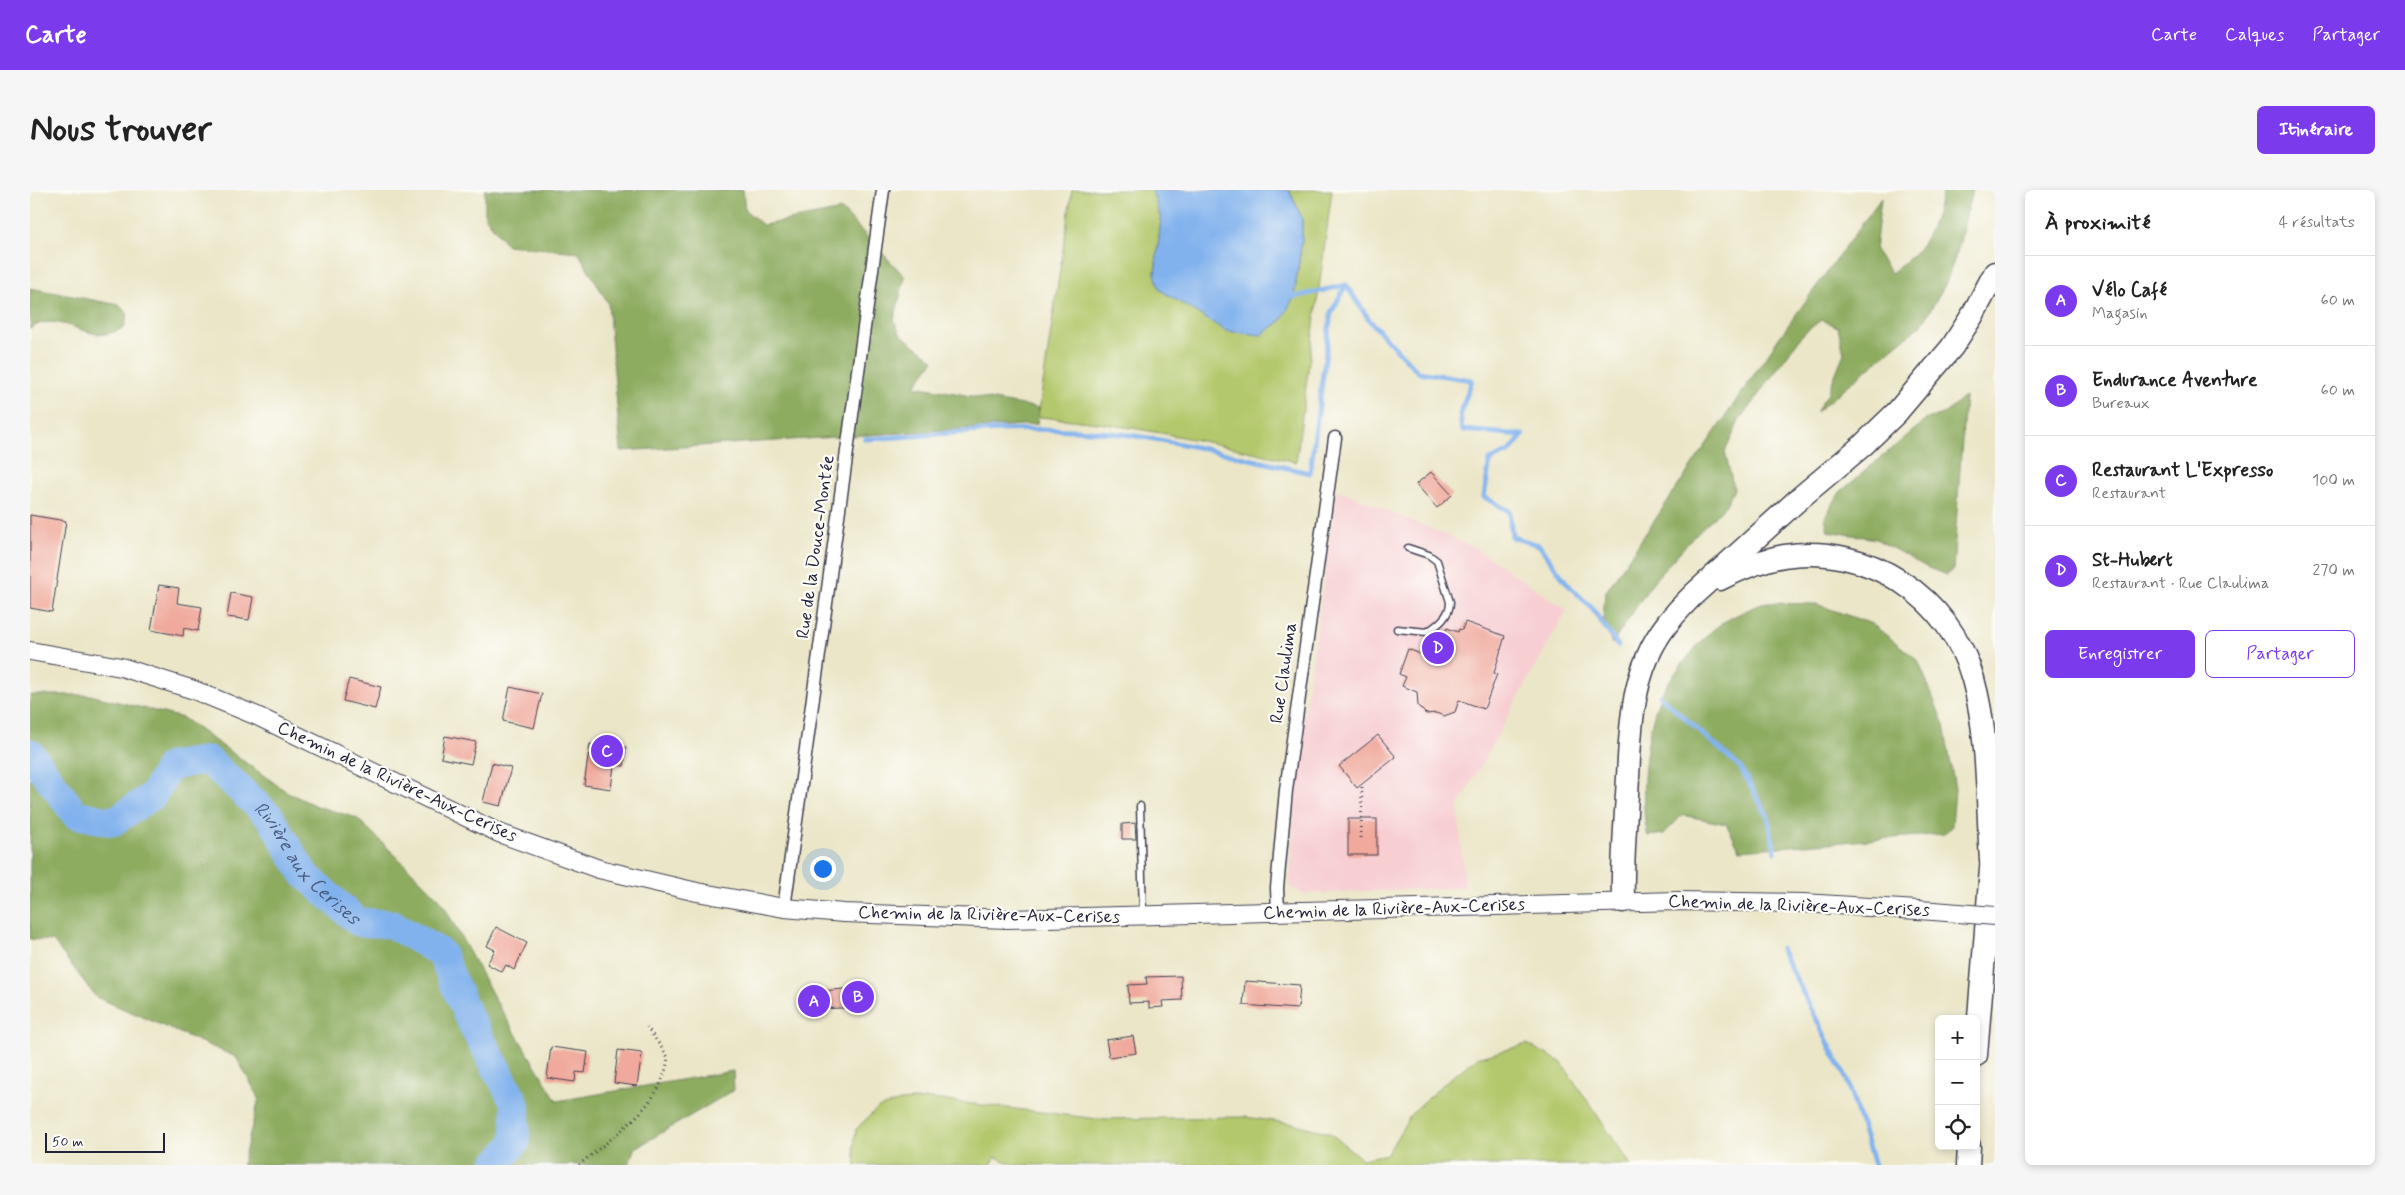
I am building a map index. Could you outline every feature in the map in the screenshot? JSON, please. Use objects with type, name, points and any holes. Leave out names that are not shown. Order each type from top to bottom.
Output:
[{"type":"highway","points":[[1623,901],[1630,748],[1639,683],[1653,644],[1672,617],[1693,595],[1801,497],[1863,445],[1897,412],[1952,347],[1972,316],[1995,273]]},
{"type":"highway","points":[[1693,595],[1722,578],[1763,561],[1806,555],[1832,556],[1868,565],[1894,577],[1916,592],[1951,630],[1962,649],[1973,681],[1983,750],[1991,860]]},
{"type":"highway","points":[[1979,1015],[1995,810]]},
{"type":"highway","points":[[1968,1165],[1969,1150]]},
{"type":"main road","name":"Chemin de la Rivière-Aux-Cerises","points":[[30,652],[121,667],[194,690],[257,716],[499,833],[590,866],[697,892],[784,908],[853,913],[1008,919],[1278,913],[1623,901],[1777,902],[1995,916]]},
{"type":"street","name":"Rue de la Douce-Montée","points":[[784,908],[883,190]]},
{"type":"street","name":"Rue Claulima","points":[[1278,913],[1277,888],[1286,790],[1335,438]]},
{"type":"lane","points":[[1397,629],[1426,632],[1442,620],[1450,609],[1450,602],[1437,561],[1429,555],[1408,548]]},
{"type":"lane","points":[[1140,806],[1143,916]]},
{"type":"path","points":[[1361,838],[1362,784]]},
{"type":"path","points":[[579,1165],[646,1107],[657,1092],[667,1069],[668,1057],[647,1027]]},
{"type":"shaded area","points":[[1337,489],[1474,547],[1567,610],[1458,807],[1465,887],[1303,894],[1292,888],[1290,881],[1295,780]]},
{"type":"green space","points":[[485,190],[743,190],[745,210],[763,225],[842,210],[905,277],[894,320],[900,334],[934,360],[915,386],[1039,408],[1037,424],[621,451],[608,303],[578,252],[507,245],[485,217]]},
{"type":"green space","points":[[1072,190],[1152,190],[1161,219],[1155,274],[1294,297],[1302,240],[1302,218],[1289,190],[1332,190],[1296,462],[1135,429],[1038,417]]},
{"type":"green space","points":[[1944,190],[1972,190],[1959,246],[1946,283],[1922,324],[1816,412],[1827,395],[1844,353],[1838,327],[1821,320],[1804,333],[1739,421],[1725,452],[1734,489],[1725,506],[1694,536],[1652,583],[1612,644],[1603,621],[1605,593],[1781,335],[1881,198],[1875,250],[1891,273],[1913,255],[1926,237]]},
{"type":"green space","points":[[30,288],[119,305],[128,314],[124,328],[108,334],[97,334],[48,322],[30,329]]},
{"type":"green space","points":[[1965,396],[1953,570],[1947,575],[1928,568],[1876,539],[1828,531],[1825,517],[1840,492],[1927,419],[1946,413]]},
{"type":"green space","points":[[1762,603],[1816,604],[1872,624],[1918,660],[1944,725],[1955,789],[1952,826],[1944,834],[1740,850],[1726,824],[1682,815],[1664,834],[1648,836],[1644,804],[1647,746],[1655,711],[1663,690],[1683,663],[1712,631],[1729,619]]},
{"type":"green space","points":[[30,695],[90,695],[183,718],[287,792],[316,806],[357,818],[440,899],[500,1008],[557,1101],[733,1071],[734,1090],[634,1149],[629,1165],[242,1165],[259,1098],[236,1057],[96,997],[53,941],[30,939]]},
{"type":"green space","points":[[1527,1044],[1561,1062],[1631,1165],[1014,1165],[996,1157],[991,1165],[856,1165],[854,1147],[856,1129],[878,1108],[901,1101],[932,1099],[1098,1119],[1245,1117],[1295,1124],[1330,1133],[1362,1159],[1387,1154],[1411,1114],[1444,1083],[1477,1058]]},
{"type":"water","points":[[1152,190],[1289,190],[1302,218],[1302,240],[1294,297],[1281,321],[1261,335],[1226,331],[1160,290],[1155,274],[1161,219]]},
{"type":"building","points":[[1431,472],[1452,495],[1437,508],[1416,484]]},
{"type":"building","points":[[30,515],[66,521],[52,612],[30,608]]},
{"type":"building","points":[[159,585],[179,588],[177,603],[202,607],[198,631],[184,628],[183,636],[151,630]]},
{"type":"building","points":[[231,593],[253,597],[249,620],[227,617]]},
{"type":"building","points":[[1465,622],[1505,636],[1494,673],[1497,674],[1484,709],[1459,700],[1455,712],[1444,716],[1436,713],[1426,714],[1418,706],[1417,692],[1402,686],[1406,677],[1399,674],[1408,649],[1423,655],[1430,636],[1442,641],[1447,628],[1458,632],[1459,629],[1462,630]]},
{"type":"building","points":[[349,679],[381,687],[375,709],[343,701]]},
{"type":"building","points":[[510,687],[542,694],[534,728],[503,721]]},
{"type":"building","points":[[1378,735],[1396,757],[1357,788],[1339,766]]},
{"type":"building","points":[[445,736],[476,742],[471,764],[441,758]]},
{"type":"building","points":[[590,744],[626,747],[624,766],[614,765],[611,789],[584,785]]},
{"type":"building","points":[[492,763],[511,768],[501,806],[483,802]]},
{"type":"building","points":[[1348,819],[1377,819],[1377,855],[1348,855]]},
{"type":"building","points":[[1135,823],[1136,839],[1122,839],[1122,824]]},
{"type":"building","points":[[496,927],[527,943],[514,970],[506,965],[502,972],[487,964],[495,950],[487,946]]},
{"type":"building","points":[[1181,976],[1182,1000],[1162,1001],[1163,1007],[1149,1008],[1149,1002],[1129,1003],[1128,985],[1147,984],[1146,977]]},
{"type":"building","points":[[1245,981],[1300,985],[1298,1009],[1243,1005]]},
{"type":"building","points":[[864,987],[865,1007],[818,1009],[818,1012],[803,1013],[802,993]]},
{"type":"building","points":[[1133,1036],[1136,1053],[1109,1057],[1106,1040]]},
{"type":"building","points":[[551,1047],[588,1052],[585,1073],[576,1072],[575,1082],[547,1078]]},
{"type":"building","points":[[618,1050],[642,1053],[637,1086],[614,1083]]},
{"type":"waterway","points":[[1294,297],[1346,285],[1370,321],[1418,372],[1472,380],[1460,414],[1462,430],[1523,435],[1510,451],[1490,460],[1484,497],[1509,511],[1512,537],[1539,545],[1569,586],[1591,607],[1618,646]]},
{"type":"waterway","points":[[865,439],[977,431],[1033,429],[1089,431],[1173,442],[1310,473],[1331,313],[1346,285]]},
{"type":"waterway","points":[[1660,696],[1740,767],[1768,817],[1775,852]]},
{"type":"waterway","name":"Rivière aux Cerises","points":[[30,753],[75,814],[113,822],[153,795],[170,766],[208,760],[270,817],[304,874],[358,922],[391,924],[441,953],[468,1016],[515,1103],[516,1142],[495,1165]]},
{"type":"waterway","points":[[1781,949],[1847,1080],[1874,1165]]},
{"type":"place","name":"St-Hubert","points":[[1438,648]]},
{"type":"place","name":"Restaurant L'Expresso","points":[[607,751]]},
{"type":"place","name":"Endurance Aventure","points":[[858,997]]},
{"type":"place","name":"Vélo Café","points":[[814,1001]]}]
